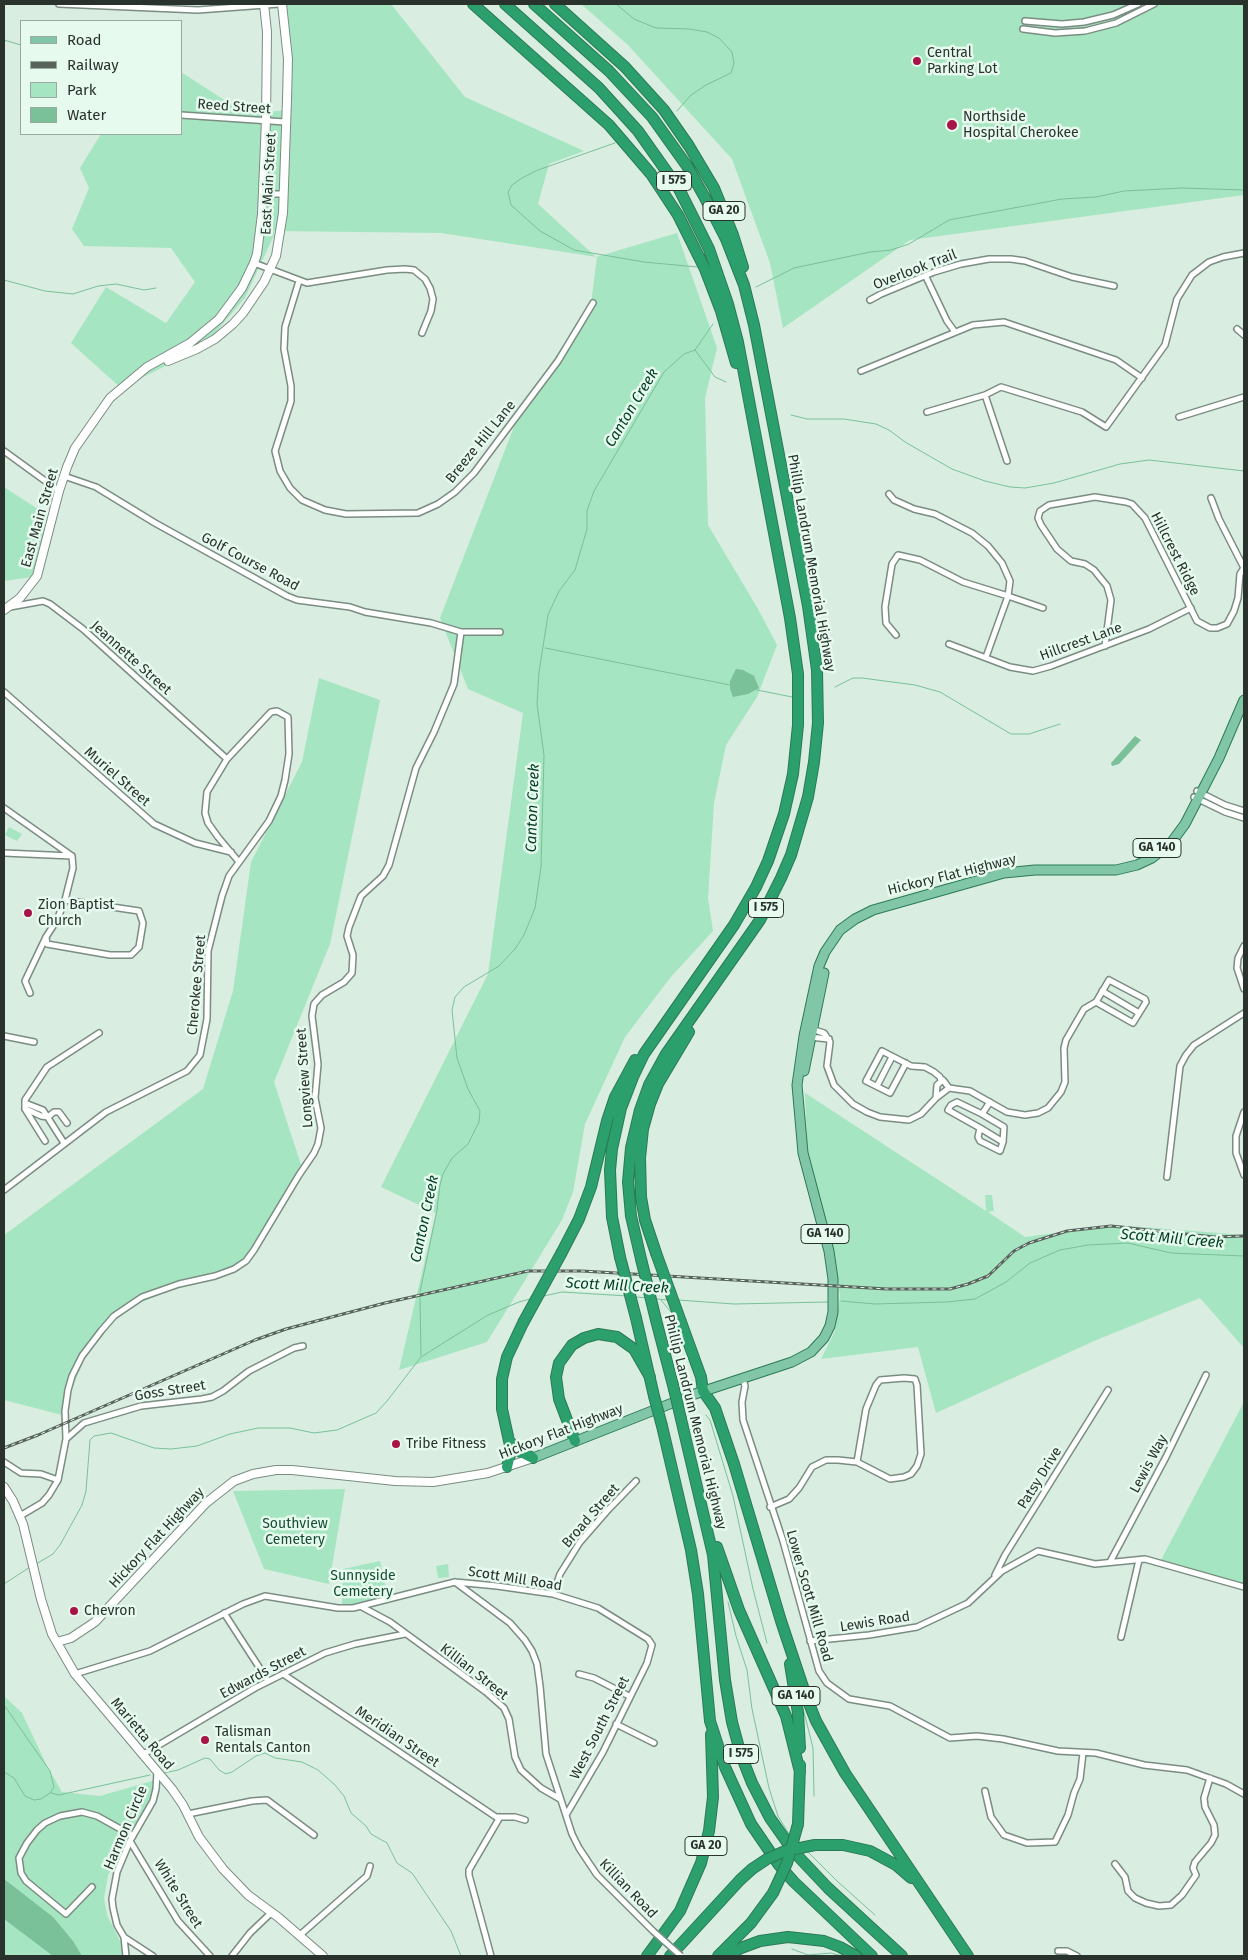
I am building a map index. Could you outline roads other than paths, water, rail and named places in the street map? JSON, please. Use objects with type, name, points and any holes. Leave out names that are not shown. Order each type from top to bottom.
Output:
[{"type":"highway","name":"GA 20","points":[[473,4],[609,125],[630,147],[656,181],[682,223],[705,269],[721,311],[752,412]]},
{"type":"highway","name":"I 575","points":[[505,4],[583,73],[624,114],[652,148],[679,189],[706,242],[724,288],[735,329],[752,412],[795,646],[799,698],[796,752],[784,814],[768,860],[756,887],[734,925],[644,1054],[633,1077],[616,1126],[612,1149],[610,1196],[614,1232],[662,1426],[692,1558],[710,1721],[725,1767],[737,1796],[768,1852],[794,1882],[872,1956]]},
{"type":"highway","name":"Phillip Landrum Memorial Highway","points":[[534,4],[636,98],[672,144],[704,196],[726,238],[744,285],[754,325],[814,649],[818,695],[818,723],[811,783],[802,822],[791,855],[767,907],[752,934],[666,1054],[649,1085],[640,1110],[631,1148],[628,1182],[631,1216],[713,1555],[725,1680],[732,1722],[741,1755],[752,1783],[770,1818],[794,1852],[828,1888],[902,1956]]},
{"type":"highway","name":"GA 20","points":[[555,4],[641,83],[664,110],[690,146],[714,188],[733,235],[744,270],[754,325]]},
{"type":"highway","points":[[703,1392],[701,1378],[645,1220],[640,1184],[641,1143],[646,1116],[663,1075],[726,970]]},
{"type":"highway","points":[[507,1468],[511,1450],[502,1409],[502,1379],[507,1357],[523,1323],[579,1219],[591,1187],[607,1121],[621,1084],[634,1062],[664,1024]]},
{"type":"highway","points":[[575,1441],[559,1399],[556,1377],[559,1362],[572,1345],[584,1338],[598,1334],[616,1337],[634,1349],[650,1377]]},
{"type":"highway","name":"GA 140","points":[[703,1392],[715,1408],[734,1464],[781,1621],[796,1699],[800,1772]]},
{"type":"highway","points":[[510,1442],[517,1450],[533,1458]]},
{"type":"highway","points":[[700,1496],[739,1610],[786,1716],[800,1772],[798,1824],[791,1854],[773,1893],[751,1923],[718,1956]]},
{"type":"highway","points":[[781,1621],[806,1696],[828,1745],[968,1956]]},
{"type":"highway","name":"GA 20","points":[[648,1956],[671,1925],[688,1895],[706,1847],[713,1797],[710,1721]]},
{"type":"highway","points":[[670,1956],[752,1868],[785,1851],[815,1844],[843,1845],[870,1852],[896,1865],[922,1889]]},
{"type":"highway","points":[[727,1956],[760,1941],[788,1937],[824,1941],[856,1956]]},
{"type":"main road","name":"East Main Street","points":[[129,382],[160,364],[197,349],[215,339],[243,313],[264,282],[270,269],[278,246],[283,213],[288,59],[281,4]]},
{"type":"main road","name":"East Main Street","points":[[6,609],[27,590],[37,576],[58,491],[75,448],[84,433],[110,398],[147,367],[190,343],[218,319],[242,288],[254,263],[262,214],[266,120],[267,32],[264,5]]},
{"type":"main road","name":"Hickory Flat Highway","points":[[57,1642],[71,1638],[95,1622],[206,1503],[234,1482],[260,1473],[276,1470],[395,1481],[433,1482],[483,1474],[507,1468],[720,1385],[784,1366],[811,1352],[824,1338],[832,1319],[834,1292],[831,1262],[805,1160],[800,1127],[799,1103],[808,1032],[820,966],[829,946],[840,930],[860,915],[937,891],[1012,872],[1097,869],[1132,861],[1156,849],[1175,829],[1198,795],[1244,699]]},
{"type":"main road","points":[[701,1378],[720,1385]]},
{"type":"main road","name":"Marietta Road","points":[[4,1487],[20,1516],[31,1551],[46,1615],[57,1642],[75,1674],[172,1789],[188,1814],[199,1837],[223,1869],[248,1895],[300,1935],[321,1955]]},
{"type":"street","points":[[59,4],[198,10],[281,4]]},
{"type":"street","points":[[1025,21],[1050,24],[1084,22],[1114,15],[1138,4]]},
{"type":"street","points":[[1023,29],[1055,32],[1090,30],[1122,20],[1154,4]]},
{"type":"street","name":"Reed Street","points":[[182,114],[285,122]]},
{"type":"street","points":[[263,194],[283,194]]},
{"type":"street","points":[[927,412],[985,395],[1001,387],[1082,412],[1106,427],[1166,345],[1177,299],[1192,275],[1209,262],[1244,253]]},
{"type":"street","name":"Overlook Trail","points":[[870,300],[927,275],[975,260],[1011,258],[1032,262],[1072,277],[1114,286]]},
{"type":"street","points":[[254,263],[299,281],[316,283],[387,270],[414,270],[425,279],[433,299],[431,311],[422,332]]},
{"type":"street","points":[[927,275],[926,277],[947,321],[955,332]]},
{"type":"street","name":"Breeze Hill Lane","points":[[299,281],[285,327],[284,349],[291,386],[291,401],[276,452],[280,471],[290,488],[302,500],[325,510],[346,514],[418,513],[438,504],[455,492],[474,472],[558,361],[593,303]]},
{"type":"street","points":[[861,371],[955,332],[979,324],[1004,322],[1116,360],[1142,378]]},
{"type":"street","points":[[1238,328],[1244,335]]},
{"type":"street","points":[[985,395],[1007,461]]},
{"type":"street","points":[[1180,417],[1244,399]]},
{"type":"street","points":[[4,451],[58,491]]},
{"type":"street","name":"Golf Course Road","points":[[64,476],[96,487],[154,523],[288,596],[303,601],[350,607],[365,612],[431,623],[461,632],[500,632]]},
{"type":"street","points":[[889,494],[894,500],[956,523],[988,546],[1002,563],[1010,581],[1008,596],[986,657]]},
{"type":"street","name":"Hillcrest Ridge","points":[[1105,646],[1111,600],[1107,586],[1094,570],[1085,564],[1071,561],[1057,550],[1038,518],[1040,511],[1050,505],[1095,497],[1126,502],[1138,508],[1146,518],[1197,621],[1203,625],[1217,628],[1227,624],[1237,605],[1240,574],[1244,568],[1210,498]]},
{"type":"street","points":[[896,635],[886,623],[885,607],[892,564],[898,555],[920,560],[963,582],[1043,608]]},
{"type":"street","name":"Jeannette Street","points":[[6,609],[43,601],[50,604],[83,629],[226,759]]},
{"type":"street","name":"Hillcrest Lane","points":[[949,644],[1010,668],[1032,671],[1051,666],[1149,629],[1190,608]]},
{"type":"street","name":"Longview Street","points":[[20,1516],[42,1503],[58,1480],[66,1439],[66,1405],[72,1376],[82,1356],[114,1316],[126,1306],[162,1289],[216,1276],[240,1265],[254,1250],[314,1153],[321,1128],[315,1098],[318,1051],[312,1016],[314,1004],[322,995],[344,982],[352,973],[353,955],[347,936],[349,927],[361,896],[383,876],[389,865],[416,768],[434,732],[454,684],[461,632]]},
{"type":"street","name":"Muriel Street","points":[[4,692],[154,824],[196,843],[231,852]]},
{"type":"street","name":"Cherokee Street","points":[[4,1190],[106,1112],[187,1071],[200,1055],[207,1019],[208,951],[229,876],[265,828],[280,796],[285,780],[289,754],[286,715],[277,711],[272,712],[226,759]]},
{"type":"street","points":[[226,759],[206,792],[205,813],[208,823],[239,862]]},
{"type":"street","points":[[1198,795],[1244,812]]},
{"type":"street","points":[[1198,795],[1225,812],[1244,818]]},
{"type":"street","points":[[4,808],[72,856]]},
{"type":"street","points":[[4,853],[72,856]]},
{"type":"street","points":[[30,993],[25,982],[46,937],[57,920],[65,900],[73,868],[72,856]]},
{"type":"street","points":[[46,937],[47,944],[110,955],[132,956],[138,947],[143,924],[139,911],[65,900]]},
{"type":"street","points":[[1244,946],[1238,958],[1237,968],[1244,989]]},
{"type":"street","points":[[808,1032],[828,1039],[831,1044],[827,1066],[831,1081],[853,1104],[866,1112],[909,1120],[921,1114],[936,1098],[949,1088],[970,1091],[1007,1112],[1025,1115],[1038,1113],[1048,1108],[1061,1092],[1065,1082],[1064,1048],[1066,1040],[1084,1009],[1096,1002],[1109,980],[1145,999],[1146,1002],[1133,1023],[1096,1002]]},
{"type":"street","points":[[1102,992],[1139,1013]]},
{"type":"street","points":[[1166,1177],[1180,1066],[1194,1045],[1244,1012]]},
{"type":"street","points":[[45,1141],[25,1106],[25,1100],[50,1064],[98,1033]]},
{"type":"street","points":[[4,1036],[34,1042]]},
{"type":"street","points":[[906,1063],[890,1093],[866,1081],[882,1052],[906,1063],[934,1072],[940,1077],[941,1081],[946,1082],[949,1088]]},
{"type":"street","points":[[877,1086],[892,1057]]},
{"type":"street","points":[[936,1098],[937,1085],[941,1081]]},
{"type":"street","points":[[980,1128],[978,1137],[980,1141],[1000,1150],[1003,1142],[1004,1127],[957,1102],[951,1105],[948,1110],[980,1128],[1003,1142]]},
{"type":"street","points":[[982,1114],[990,1102]]},
{"type":"street","points":[[25,1106],[41,1116],[48,1117],[54,1112],[58,1112],[66,1123]]},
{"type":"street","points":[[1244,1112],[1236,1136],[1236,1153],[1244,1175]]},
{"type":"street","points":[[48,1117],[64,1143]]},
{"type":"street","name":"Goss Street","points":[[66,1439],[78,1426],[141,1406],[212,1397],[249,1371],[294,1348],[303,1346]]},
{"type":"street","name":"Lewis Way","points":[[1110,1562],[1166,1457],[1206,1375]]},
{"type":"street","name":"Lower Scott Mill Road","points":[[743,1379],[745,1386],[742,1402],[743,1420],[770,1507],[783,1541],[819,1671],[827,1684],[850,1699],[890,1706],[950,1738],[985,1736],[1058,1751],[1096,1753],[1163,1768],[1187,1770],[1226,1784],[1244,1794]]},
{"type":"street","points":[[770,1507],[783,1502],[795,1494],[808,1472],[816,1464],[832,1460],[857,1462],[890,1479],[912,1474],[917,1466],[920,1454],[917,1386],[914,1379],[880,1380],[876,1385],[866,1409],[857,1462]]},
{"type":"street","name":"Patsy Drive","points":[[992,1580],[1005,1555],[1108,1390]]},
{"type":"street","points":[[4,1462],[21,1473],[41,1474],[58,1480]]},
{"type":"street","name":"Broad Street","points":[[553,1594],[560,1574],[580,1542],[636,1481]]},
{"type":"street","name":"Lewis Road","points":[[810,1641],[861,1636],[917,1627],[968,1603],[992,1580],[1013,1564],[1038,1551],[1095,1564],[1145,1559],[1244,1587]]},
{"type":"street","points":[[1121,1637],[1140,1560]]},
{"type":"street","name":"Scott Mill Road","points":[[75,1674],[150,1651],[224,1613],[265,1596],[338,1608],[362,1607],[455,1582],[553,1594],[598,1608],[648,1638],[652,1645],[651,1650]]},
{"type":"street","name":"Killian Road","points":[[455,1582],[510,1623],[532,1651],[537,1664],[540,1686],[546,1754],[575,1840],[589,1864],[607,1886],[681,1956]]},
{"type":"street","name":"Killian Street","points":[[362,1607],[390,1622],[486,1692],[504,1708],[509,1719],[515,1757],[522,1770],[542,1788],[560,1799]]},
{"type":"street","points":[[224,1613],[268,1681]]},
{"type":"street","name":"Edwards Street","points":[[142,1755],[268,1681],[333,1650],[405,1634]]},
{"type":"street","name":"West South Street","points":[[566,1815],[603,1752],[629,1696],[647,1663],[651,1650]]},
{"type":"street","name":"Meridian Street","points":[[282,1674],[496,1817],[500,1817]]},
{"type":"street","points":[[579,1674],[594,1678],[629,1696]]},
{"type":"street","points":[[616,1724],[654,1743]]},
{"type":"street","points":[[984,1791],[991,1817],[1004,1835],[1028,1843],[1055,1842],[1068,1815],[1080,1779],[1084,1753]]},
{"type":"street","name":"Harmon Circle","points":[[126,1954],[124,1937],[112,1908],[112,1899],[118,1872],[131,1838],[153,1801],[157,1771]]},
{"type":"street","points":[[1115,1864],[1125,1877],[1128,1891],[1135,1898],[1159,1906],[1171,1905],[1191,1884],[1196,1875],[1193,1868],[1195,1862],[1215,1835],[1214,1825],[1205,1808],[1204,1798],[1210,1778]]},
{"type":"street","points":[[188,1814],[252,1800],[267,1800],[314,1835]]},
{"type":"street","points":[[92,1887],[66,1914],[20,1874],[19,1858],[26,1843],[36,1830],[45,1823],[60,1816],[82,1812],[98,1816],[131,1838]]},
{"type":"street","points":[[491,1956],[469,1870],[500,1817],[516,1817],[526,1820]]},
{"type":"street","name":"White Street","points":[[131,1838],[178,1920],[210,1956]]},
{"type":"street","points":[[300,1935],[367,1876],[370,1866]]},
{"type":"street","points":[[232,1956],[271,1913]]},
{"type":"street","points":[[124,1937],[153,1956]]},
{"type":"street","points":[[1058,1951],[1067,1950],[1077,1956]]},
{"type":"water","points":[[736,669],[743,670],[754,676],[759,688],[748,694],[733,697],[730,681]]},
{"type":"water","points":[[1135,736],[1141,740],[1119,764],[1112,766],[1111,763]]},
{"type":"water","points":[[4,1879],[53,1917],[73,1941],[82,1956],[53,1956],[4,1919]]},
{"type":"waterway","name":"Canton Creek","points":[[616,4],[634,19],[656,28],[689,29],[707,32],[719,38],[732,52],[734,63],[731,73],[706,85],[691,95],[677,111]]},
{"type":"waterway","points":[[4,40],[20,45]]},
{"type":"waterway","name":"Canton Creek","points":[[615,143],[538,170],[522,178],[512,185],[508,192],[511,205],[540,231],[574,250],[644,262],[697,267]]},
{"type":"waterway","points":[[756,287],[794,268],[870,252],[891,250],[909,244],[949,220],[1062,199],[1096,197],[1124,191],[1182,188],[1244,190]]},
{"type":"waterway","points":[[4,280],[45,291],[73,294],[98,286],[116,284],[144,290],[156,288]]},
{"type":"waterway","name":"Canton Creek","points":[[420,1292],[443,1174],[452,1158],[468,1144],[479,1122],[480,1111],[468,1089],[457,1058],[452,1010],[455,997],[464,987],[499,966],[515,949],[524,935],[535,908],[541,867],[544,755],[537,704],[539,672],[548,615],[559,591],[575,570],[587,529],[587,511],[594,491],[664,372],[684,354],[695,350],[713,324]]},
{"type":"waterway","points":[[695,350],[715,377],[726,382]]},
{"type":"waterway","points":[[791,415],[807,419],[844,419],[876,424],[952,469],[985,481],[1010,487],[1025,488],[1054,483],[1120,464],[1149,460],[1244,471]]},
{"type":"waterway","points":[[545,648],[730,685]]},
{"type":"waterway","points":[[835,687],[853,678],[915,685],[940,692],[1011,734],[1029,734],[1060,724]]},
{"type":"waterway","points":[[757,690],[792,697]]},
{"type":"waterway","name":"Scott Mill Creek","points":[[841,1301],[875,1304],[947,1302],[975,1299],[1006,1282],[1030,1263],[1060,1250],[1088,1245],[1128,1243],[1171,1253],[1244,1256]]},
{"type":"waterway","name":"Scott Mill Creek","points":[[544,1296],[562,1292],[627,1296]]},
{"type":"waterway","name":"Scott Mill Creek","points":[[636,1297],[647,1298]]},
{"type":"waterway","name":"Canton Creek","points":[[420,1298],[421,1356]]},
{"type":"waterway","name":"Canton Creek","points":[[36,1564],[53,1554],[82,1505],[86,1491],[90,1440],[94,1436],[111,1433],[154,1448],[171,1449],[197,1446],[230,1434],[258,1428],[290,1428],[314,1433],[337,1430],[376,1413],[421,1357],[488,1315],[530,1299]]},
{"type":"waterway","name":"Scott Mill Creek","points":[[656,1299],[669,1300]]},
{"type":"waterway","points":[[661,1300],[671,1312]]},
{"type":"waterway","name":"Scott Mill Creek","points":[[678,1300],[734,1304],[828,1302]]},
{"type":"waterway","points":[[706,1415],[710,1420],[733,1496],[767,1643]]},
{"type":"waterway","name":"Canton Creek","points":[[4,1584],[30,1567]]},
{"type":"waterway","points":[[728,1602],[747,1670],[752,1709],[769,1788],[778,1816],[789,1834]]},
{"type":"waterway","points":[[802,1704],[813,1748],[814,1796]]},
{"type":"waterway","name":"Canton Creek","points":[[4,1705],[50,1771],[54,1787],[50,1793],[41,1799],[34,1800],[25,1796],[14,1778],[4,1772]]},
{"type":"waterway","points":[[164,1773],[178,1770],[205,1758],[210,1759],[219,1770],[226,1774],[256,1756],[265,1753],[275,1758],[302,1762],[318,1770],[344,1796],[351,1813],[366,1826],[371,1834],[387,1843],[397,1863],[412,1873],[451,1931],[461,1956]]},
{"type":"waterway","points":[[51,1793],[59,1795],[150,1775]]},
{"type":"waterway","points":[[807,1851],[875,1915]]},
{"type":"waterway","points":[[792,1949],[808,1955],[831,1953],[842,1956]]},
{"type":"railway","points":[[4,1448],[255,1340],[286,1329],[385,1303],[528,1271],[582,1271],[887,1289],[950,1289],[988,1276],[1014,1251],[1029,1243],[1067,1231],[1111,1226],[1214,1237],[1244,1236]]},
{"type":"place","name":"Central Parking Lot","points":[[917,61]]},
{"type":"place","name":"Northside Hospital Cherokee","points":[[952,125]]},
{"type":"place","name":"Zion Baptist Church","points":[[28,913]]},
{"type":"place","name":"Tribe Fitness","points":[[396,1444]]},
{"type":"place","name":"Chevron","points":[[74,1611]]},
{"type":"place","name":"Talisman Rentals Canton","points":[[205,1740]]},
{"type":"park label","name":"Southview Cemetery","points":[[295,1532]]},
{"type":"park label","name":"Sunnyside Cemetery","points":[[363,1584]]}]
